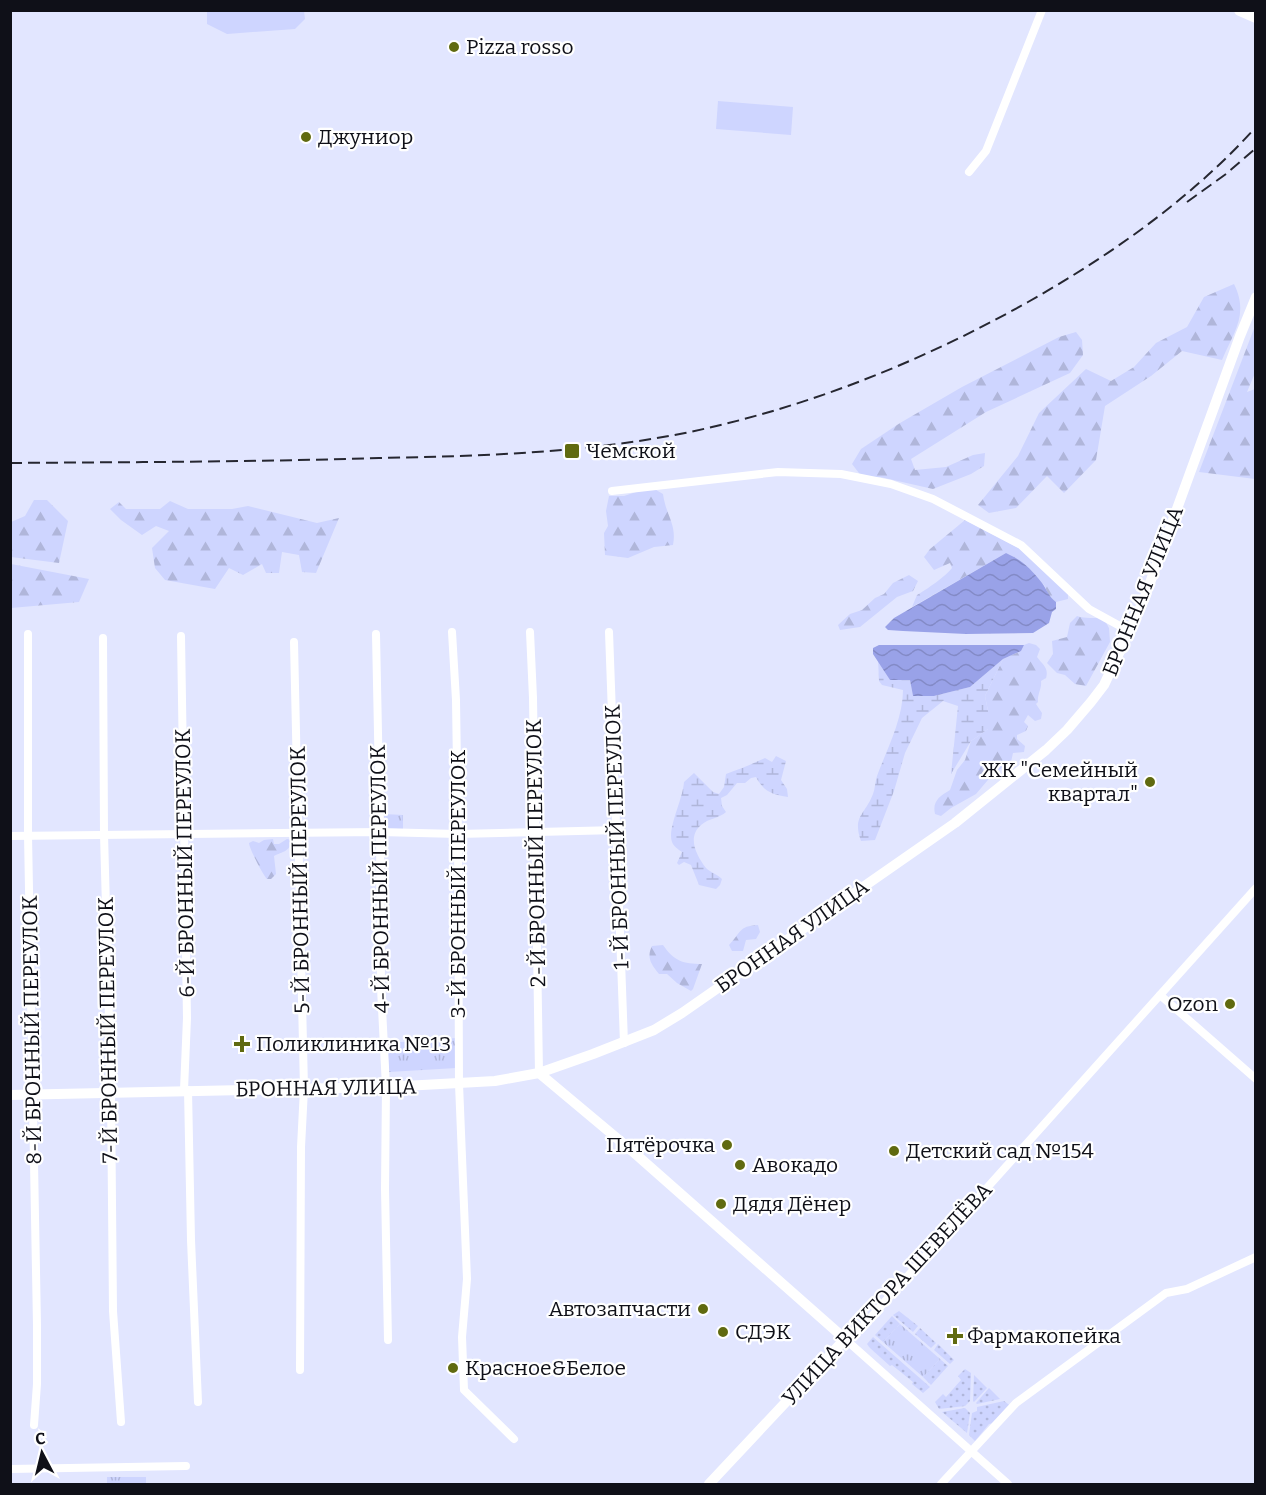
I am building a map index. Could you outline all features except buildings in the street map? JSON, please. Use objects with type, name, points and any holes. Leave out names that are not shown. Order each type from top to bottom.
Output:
[{"type":"main road","points":[[1240,10],[1256,17]]},
{"type":"street","points":[[969,172],[986,151],[1042,10]]},
{"type":"street","name":"БРОННАЯ УЛИЦА","points":[[10,1095],[386,1087],[495,1081],[540,1073],[654,1030],[682,1013],[949,828],[1017,775],[1066,732],[1091,702],[1104,685],[1143,602],[1256,297]]},
{"type":"street","points":[[612,491],[778,472],[840,474],[891,484],[933,499],[1021,545],[1089,609],[1129,631]]},
{"type":"street","name":"3-Й БРОННЫЙ ПЕРЕУЛОК","points":[[452,632],[456,700],[459,1084],[467,1279],[462,1337],[464,1390],[514,1439]]},
{"type":"street","name":"2-Й БРОННЫЙ ПЕРЕУЛОК","points":[[530,632],[534,698],[540,1073]]},
{"type":"street","name":"1-Й БРОННЫЙ ПЕРЕУЛОК","points":[[609,632],[624,1042]]},
{"type":"street","name":"8-Й БРОННЫЙ ПЕРЕУЛОК","points":[[28,634],[28,835],[37,1325],[34,1425]]},
{"type":"street","name":"4-Й БРОННЫЙ ПЕРЕУЛОК","points":[[375,634],[381,988],[386,1087],[388,1340]]},
{"type":"street","name":"6-Й БРОННЫЙ ПЕРЕУЛОК","points":[[181,636],[185,835],[186,1090],[198,1402]]},
{"type":"street","name":"7-Й БРОННЫЙ ПЕРЕУЛОК","points":[[103,638],[104,834],[111,1093],[113,1311],[121,1422]]},
{"type":"street","name":"5-Й БРОННЫЙ ПЕРЕУЛОК","points":[[294,642],[304,1089],[301,1147],[300,1370]]},
{"type":"street","points":[[10,836],[380,832],[458,834],[618,830]]},
{"type":"street","name":"УЛИЦА ВИКТОРА ШЕВЕЛЁВА","points":[[709,1485],[845,1339],[863,1326],[1256,888]]},
{"type":"street","points":[[1160,995],[1256,1079]]},
{"type":"street","points":[[540,1073],[631,1150],[1008,1485]]},
{"type":"street","points":[[941,1485],[1016,1403],[1166,1293],[1187,1289],[1256,1257]]},
{"type":"street","points":[[10,1469],[186,1466]]},
{"type":"green space","points":[[207,11],[304,11],[305,19],[295,29],[227,34],[207,24]]},
{"type":"green space","points":[[718,101],[793,107],[791,135],[716,129]]},
{"type":"green space","points":[[1234,284],[1240,314],[1235,332],[1222,360],[1182,351],[1151,376],[1105,406],[1096,460],[1064,493],[1047,476],[1016,508],[989,513],[978,505],[1018,456],[1039,413],[1086,369],[1111,381],[1134,367],[1156,343],[1187,327],[1204,297]]},
{"type":"green space","points":[[1255,326],[1255,373],[1247,392],[1255,389],[1255,479],[1199,472]]},
{"type":"green space","points":[[1076,332],[1082,340],[1083,355],[1070,373],[986,412],[911,459],[915,470],[946,467],[973,455],[985,453],[984,466],[971,474],[933,489],[880,477],[862,477],[852,464],[861,449],[900,423],[962,387],[1059,337]]},
{"type":"green space","points":[[651,487],[663,494],[674,531],[673,545],[654,547],[628,558],[605,555],[604,533],[608,526],[606,511],[609,496],[624,496]]},
{"type":"green space","points":[[34,500],[47,500],[68,521],[59,563],[11,557],[11,522],[25,516]]},
{"type":"green space","points":[[170,501],[188,509],[232,509],[248,506],[317,523],[339,518],[316,573],[302,572],[299,555],[282,552],[279,573],[266,573],[262,564],[243,575],[229,568],[215,589],[165,580],[155,568],[152,548],[169,531],[156,526],[142,535],[110,509],[119,502],[126,509],[160,509]]},
{"type":"green space","points":[[965,520],[1026,552],[1068,591],[1068,599],[1056,602],[1050,598],[1044,585],[1006,553],[912,607],[917,595],[941,579],[952,568],[950,563],[934,570],[924,557],[930,549]]},
{"type":"green space","points":[[11,564],[89,579],[79,602],[11,608]]},
{"type":"green space","points":[[909,575],[918,581],[913,591],[897,597],[860,627],[840,630],[838,625],[850,614],[862,610],[875,598],[884,594],[893,583]]},
{"type":"green space","points":[[1077,616],[1104,619],[1109,628],[1110,642],[1086,686],[1075,684],[1065,675],[1057,673],[1047,663],[1053,654],[1052,641],[1067,637],[1070,623]]},
{"type":"green space","points":[[1029,643],[1040,649],[1037,657],[1045,667],[1047,675],[1041,681],[1036,704],[1042,713],[1041,719],[1035,721],[1028,715],[1024,722],[1028,726],[1026,731],[1017,735],[1017,739],[1025,746],[1024,752],[1013,753],[1011,762],[993,774],[976,794],[941,816],[935,814],[936,802],[950,790],[957,770],[965,760],[971,741],[988,729],[985,696],[1003,659],[1021,651],[1024,645]]},
{"type":"green space","points":[[878,659],[890,680],[910,680],[913,696],[934,696],[970,687],[1003,659],[985,696],[988,729],[971,741],[951,774],[958,706],[943,701],[922,718],[905,753],[894,791],[875,840],[861,841],[859,821],[873,794],[902,701],[903,690],[882,685],[879,681]]},
{"type":"green space","points":[[776,756],[786,761],[781,780],[787,789],[788,797],[769,792],[756,777],[745,783],[737,783],[727,795],[721,798],[726,812],[701,825],[694,835],[694,846],[706,868],[722,879],[716,889],[699,885],[691,865],[684,862],[679,865],[677,863],[682,852],[674,845],[671,836],[684,782],[694,773],[713,792],[719,794],[724,787],[726,774],[765,758],[772,762]]},
{"type":"green space","points":[[384,814],[403,815],[403,830],[384,829]]},
{"type":"green space","points":[[273,839],[274,844],[287,839],[292,840],[288,849],[274,856],[276,874],[271,879],[267,879],[249,843]]},
{"type":"green space","points":[[758,925],[760,932],[756,939],[746,940],[743,951],[732,951],[729,945],[740,931]]},
{"type":"green space","points":[[663,945],[671,955],[680,960],[702,964],[691,991],[667,974],[659,974],[652,964],[650,954],[652,946]]},
{"type":"green space","points":[[456,1038],[456,1068],[389,1072],[387,1043]]},
{"type":"green space","points":[[899,1311],[918,1326],[913,1332],[893,1315]]},
{"type":"green space","points":[[892,1316],[900,1324],[883,1342],[875,1335]]},
{"type":"green space","points":[[900,1324],[940,1359],[923,1377],[883,1342]]},
{"type":"green space","points":[[920,1328],[936,1343],[931,1348],[915,1334]]},
{"type":"green space","points":[[873,1337],[930,1387],[923,1393],[912,1384],[913,1382],[892,1365],[890,1366],[867,1344]]},
{"type":"green space","points":[[938,1344],[954,1360],[950,1364],[934,1350]]},
{"type":"green space","points":[[940,1359],[948,1366],[931,1385],[923,1377]]},
{"type":"green space","points":[[965,1369],[971,1373],[970,1401],[965,1406],[939,1409],[935,1402],[943,1394],[946,1397],[961,1380],[958,1376]]},
{"type":"green space","points":[[974,1375],[987,1388],[974,1402],[973,1401]]},
{"type":"green space","points":[[989,1388],[1000,1399],[977,1404],[976,1403]]},
{"type":"green space","points":[[1004,1401],[1012,1407],[994,1423],[989,1424],[975,1441],[969,1435],[972,1413],[977,1411],[977,1407]]},
{"type":"green space","points":[[965,1408],[970,1413],[967,1433],[942,1412]]},
{"type":"green space","points":[[107,1477],[146,1477],[146,1484],[107,1484]]},
{"type":"water","points":[[1006,553],[1030,569],[1056,602],[1056,609],[1052,612],[1049,623],[1033,633],[966,634],[888,630],[885,627],[894,618]]},
{"type":"water","points":[[879,645],[1024,645],[1021,651],[1003,659],[970,687],[934,696],[913,696],[910,680],[890,680],[873,654],[873,648]]},
{"type":"railway","points":[[10,463],[287,460],[495,454],[571,449],[647,440],[730,423],[862,381],[946,344],[1028,302],[1090,265],[1149,224],[1205,178],[1256,127]]},
{"type":"railway","points":[[1187,202],[1226,174],[1256,148]]},
{"type":"place","name":"Pizza rosso","points":[[454,47]]},
{"type":"place","name":"Джуниор","points":[[306,137]]},
{"type":"place","name":"Чемской","points":[[572,451]]},
{"type":"place","name":"ЖК \"Семейный квартал\"","points":[[1150,782]]},
{"type":"place","name":"Ozon","points":[[1230,1004]]},
{"type":"place","name":"Поликлиника №13","points":[[242,1044]]},
{"type":"place","name":"Пятёрочка","points":[[727,1145]]},
{"type":"place","name":"Детский сад №154","points":[[894,1151]]},
{"type":"place","name":"Авокадо","points":[[740,1165]]},
{"type":"place","name":"Дядя Дёнер","points":[[721,1204]]},
{"type":"place","name":"Автозапчасти","points":[[703,1309]]},
{"type":"place","name":"СДЭК","points":[[723,1332]]},
{"type":"place","name":"Фармакопейка","points":[[955,1336]]},
{"type":"place","name":"Красное&Белое","points":[[453,1368]]}]
